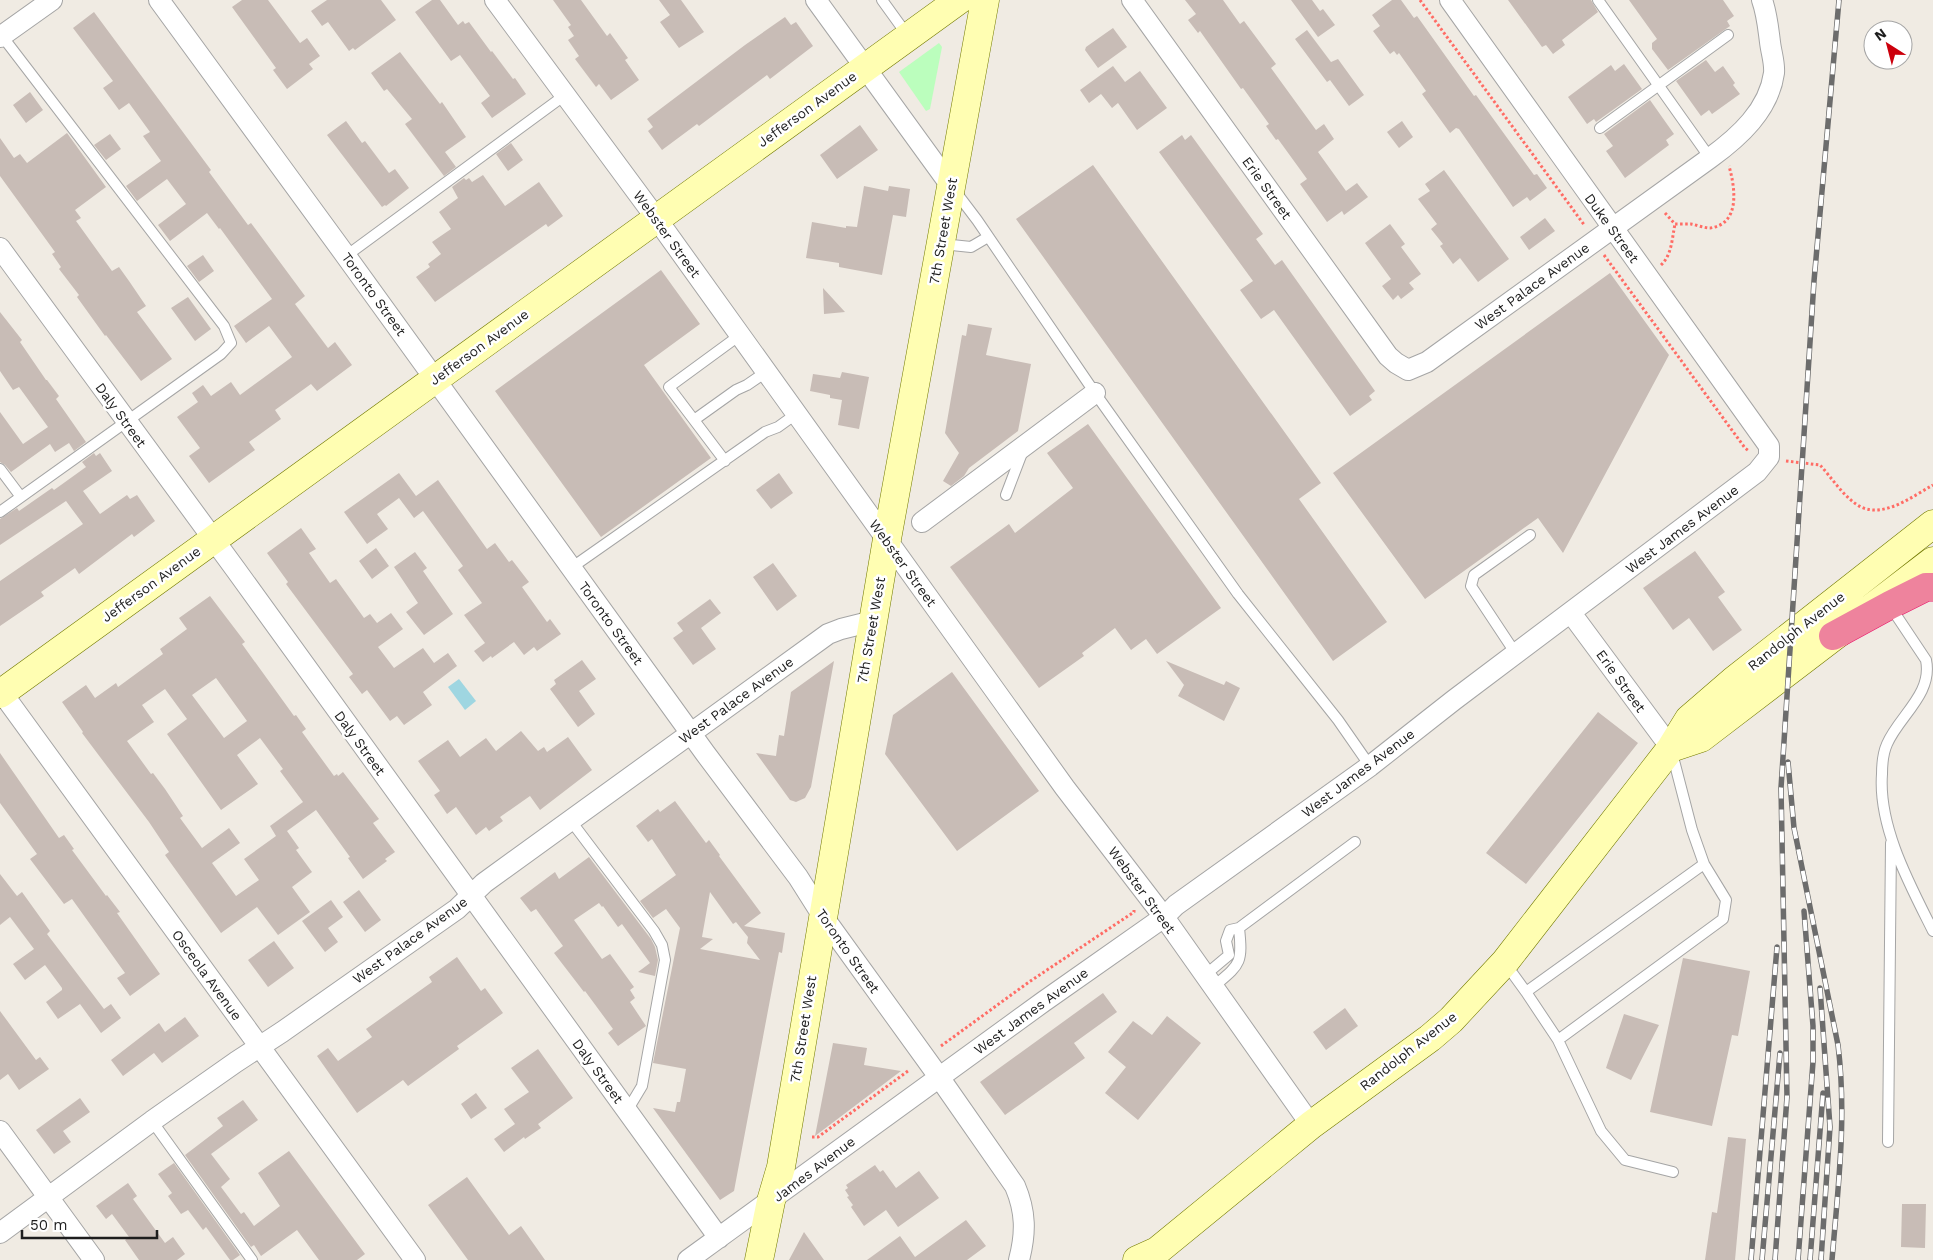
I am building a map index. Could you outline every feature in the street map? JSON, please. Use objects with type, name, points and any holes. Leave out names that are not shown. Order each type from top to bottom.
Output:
[{"type":"highway","points":[[1834,636],[1887,601],[1926,587],[1933,587]]},
{"type":"street","points":[[1,37],[52,0]]},
{"type":"street","name":"Toronto Street","points":[[159,0],[691,733],[798,877],[822,915],[1015,1186],[1024,1215],[1025,1230],[1019,1260]]},
{"type":"street","name":"Webster Street","points":[[496,0],[656,218],[1065,788],[1164,918],[1311,1125]]},
{"type":"street","points":[[816,0],[951,186]]},
{"type":"street","name":"Jefferson Avenue","points":[[1,692],[959,0]]},
{"type":"street","name":"7th Street West","points":[[759,1260],[780,1167],[887,539],[985,0]]},
{"type":"street","name":"Erie Street","points":[[1132,0],[1388,356],[1408,370]]},
{"type":"street","name":"Duke Street","points":[[1450,0],[1769,446],[1761,455]]},
{"type":"street","name":"West Palace Avenue","points":[[1408,370],[1427,362],[1613,229],[1717,153],[1751,123],[1766,101],[1774,72],[1767,12],[1762,0]]},
{"type":"street","name":"Daly Street","points":[[0,248],[212,540],[236,570],[719,1238]]},
{"type":"street","points":[[922,522],[1097,395]]},
{"type":"street","name":"West James Avenue","points":[[939,1077],[1164,918],[1176,905],[1370,766],[1757,472],[1761,455]]},
{"type":"street","name":"Randolph Avenue","points":[[1152,1257],[1311,1125],[1430,1038],[1474,997],[1505,962],[1671,748],[1689,719],[1733,681],[1933,524]]},
{"type":"street","points":[[1887,601],[1933,561]]},
{"type":"street","name":"Erie Street","points":[[1571,613],[1671,748]]},
{"type":"street","name":"West Palace Avenue","points":[[0,1233],[152,1121],[457,908],[484,883],[828,634],[873,621]]},
{"type":"street","name":"Randolph Avenue","points":[[1671,748],[1701,738],[1834,636]]},
{"type":"street","name":"Osceola Avenue","points":[[1,692],[415,1260]]},
{"type":"street","name":"James Avenue","points":[[688,1260],[939,1077]]},
{"type":"street","points":[[0,1131],[94,1260]]},
{"type":"lane","points":[[882,0],[908,36]]},
{"type":"lane","points":[[1598,0],[1659,86],[1717,153]]},
{"type":"lane","points":[[1600,128],[1728,35]]},
{"type":"lane","points":[[0,512],[222,354],[231,344],[229,336],[218,318],[1,37]]},
{"type":"lane","points":[[346,256],[565,95]]},
{"type":"lane","points":[[951,186],[1238,594],[1338,720],[1370,766]]},
{"type":"lane","points":[[940,243],[971,247],[988,238]]},
{"type":"lane","points":[[725,461],[669,387],[740,335]]},
{"type":"lane","points":[[694,420],[766,372]]},
{"type":"lane","points":[[1006,495],[1022,453],[1097,395]]},
{"type":"lane","points":[[571,568],[765,432],[778,427],[796,414]]},
{"type":"lane","points":[[0,469],[21,497]]},
{"type":"lane","points":[[1516,654],[1471,586],[1474,575],[1530,536]]},
{"type":"lane","points":[[1887,601],[1930,668],[1930,678],[1926,692],[1896,728],[1887,744],[1883,759],[1882,797],[1892,836],[1902,864],[1933,931]]},
{"type":"lane","points":[[1558,1040],[1723,919],[1726,900],[1704,864],[1692,830],[1671,748]]},
{"type":"lane","points":[[571,821],[654,931],[662,945],[666,960],[642,1086],[627,1111]]},
{"type":"lane","points":[[1888,1142],[1892,836]]},
{"type":"lane","points":[[1208,982],[1229,955],[1226,941],[1230,930],[1239,928],[1355,842]]},
{"type":"lane","points":[[1526,992],[1704,864]]},
{"type":"lane","points":[[1505,962],[1558,1040],[1601,1131],[1625,1160],[1673,1172]]},
{"type":"lane","points":[[152,1121],[252,1260]]},
{"type":"path","points":[[1420,0],[1587,228]]},
{"type":"path","points":[[1675,224],[1690,224],[1709,228],[1722,224],[1732,213],[1735,197],[1731,175],[1717,153]]},
{"type":"path","points":[[1648,277],[1666,261],[1671,249],[1675,224],[1654,199]]},
{"type":"path","points":[[1603,254],[1745,448],[1761,455],[1791,462],[1820,465],[1848,497],[1860,507],[1872,510],[1890,508],[1933,485]]},
{"type":"path","points":[[941,1046],[1029,982],[1134,912],[1134,906]]},
{"type":"path","points":[[812,1137],[818,1137],[908,1071]]},
{"type":"green space","points":[[939,43],[942,47],[930,109],[926,111],[899,72]]},
{"type":"water","points":[[459,679],[476,701],[465,710],[448,687]]},
{"type":"building","points":[[242,0],[268,0],[300,43],[307,38],[320,56],[309,64],[313,69],[287,89],[273,70],[276,68],[232,7]]},
{"type":"building","points":[[327,0],[381,0],[396,20],[355,50],[353,48],[349,51],[328,22],[322,26],[311,11]]},
{"type":"building","points":[[432,0],[440,0],[458,25],[463,21],[465,24],[469,22],[526,94],[492,118],[481,103],[490,96],[460,55],[451,61],[415,12]]},
{"type":"building","points":[[553,0],[581,0],[607,36],[610,33],[628,58],[625,60],[639,80],[611,100],[599,84],[596,87],[575,59],[579,56],[568,40],[574,36],[568,27],[571,25]]},
{"type":"building","points":[[659,0],[681,0],[704,32],[679,48],[660,22],[670,15]]},
{"type":"building","points":[[1185,0],[1223,0],[1240,24],[1244,21],[1276,64],[1271,68],[1316,130],[1324,124],[1334,139],[1318,152],[1346,191],[1357,183],[1368,197],[1344,215],[1342,211],[1327,222],[1300,184],[1307,179],[1278,139],[1276,140],[1266,126],[1269,124],[1243,88],[1241,89],[1200,31],[1198,33],[1188,20],[1196,14]]},
{"type":"building","points":[[1291,0],[1312,0],[1320,11],[1323,9],[1335,25],[1318,37]]},
{"type":"building","points":[[1392,0],[1401,0],[1414,18],[1417,16],[1474,96],[1476,95],[1534,175],[1537,174],[1547,188],[1530,201],[1527,197],[1513,207],[1459,129],[1456,128],[1450,133],[1422,94],[1426,91],[1399,53],[1397,55],[1394,51],[1390,54],[1373,31],[1380,26],[1372,15]]},
{"type":"building","points":[[1508,0],[1591,0],[1598,12],[1562,40],[1565,45],[1553,54],[1546,45],[1542,47]]},
{"type":"building","points":[[1629,0],[1723,0],[1734,16],[1727,21],[1730,26],[1668,70],[1652,49],[1652,43],[1657,39]]},
{"type":"building","points":[[94,12],[211,170],[209,172],[248,225],[251,223],[305,296],[295,304],[328,348],[335,342],[352,365],[317,391],[311,384],[275,410],[281,419],[249,442],[255,450],[209,483],[189,456],[200,448],[177,417],[198,402],[192,393],[203,385],[211,396],[231,382],[240,395],[292,357],[269,326],[246,343],[234,326],[272,299],[207,213],[170,241],[158,225],[186,204],[167,179],[137,201],[126,186],[161,161],[143,136],[150,132],[129,103],[119,110],[103,88],[113,81],[73,28]]},
{"type":"building","points":[[785,17],[791,25],[796,22],[813,46],[770,79],[767,75],[699,126],[697,124],[662,150],[648,131],[653,127],[647,119]]},
{"type":"building","points":[[1113,28],[1127,47],[1098,68],[1085,50],[1086,47]]},
{"type":"building","points":[[1307,30],[1331,62],[1338,59],[1364,95],[1349,106],[1330,80],[1327,82],[1295,39]]},
{"type":"building","points":[[400,52],[440,104],[442,102],[466,137],[445,152],[456,167],[444,176],[405,124],[412,119],[387,89],[384,91],[371,73]]},
{"type":"building","points":[[1706,60],[1715,72],[1723,66],[1740,94],[1712,114],[1709,110],[1701,116],[1676,81]]},
{"type":"building","points":[[1624,64],[1642,89],[1596,122],[1594,119],[1587,124],[1568,97],[1611,65],[1615,71]]},
{"type":"building","points":[[1113,66],[1125,82],[1140,71],[1167,108],[1137,130],[1118,103],[1112,108],[1101,94],[1089,103],[1080,90]]},
{"type":"building","points":[[30,92],[43,110],[26,123],[13,105]]},
{"type":"building","points":[[1650,100],[1674,134],[1666,140],[1669,145],[1625,178],[1606,151],[1613,146],[1604,134]]},
{"type":"building","points":[[346,121],[362,143],[365,141],[389,173],[395,169],[409,188],[386,206],[382,207],[327,135]]},
{"type":"building","points":[[1402,121],[1413,137],[1399,148],[1387,132]]},
{"type":"building","points":[[860,125],[878,150],[837,179],[820,155]]},
{"type":"building","points":[[67,133],[106,187],[75,210],[81,218],[76,221],[112,271],[119,267],[129,281],[146,306],[137,312],[172,359],[141,381],[77,297],[79,295],[59,269],[61,267],[52,254],[55,252],[0,176],[0,138],[14,158],[20,154],[27,163]]},
{"type":"building","points":[[110,134],[121,149],[106,160],[94,145]]},
{"type":"building","points":[[1182,135],[1185,140],[1191,135],[1263,234],[1256,239],[1275,265],[1282,260],[1375,391],[1369,396],[1372,400],[1350,416],[1274,310],[1261,319],[1240,290],[1253,281],[1159,152]]},
{"type":"building","points":[[511,143],[523,160],[508,171],[496,154]]},
{"type":"building","points":[[1093,165],[1321,483],[1299,499],[1387,622],[1333,661],[1016,219]]},
{"type":"building","points":[[1444,170],[1509,259],[1478,282],[1460,258],[1453,264],[1440,246],[1443,244],[1431,229],[1437,224],[1418,199],[1430,191],[1425,184]]},
{"type":"building","points":[[483,175],[505,206],[539,182],[563,216],[548,227],[546,224],[435,302],[416,277],[430,267],[428,264],[441,254],[432,242],[451,229],[439,212],[458,198],[452,187],[464,178],[466,180],[469,178],[472,182]]},
{"type":"building","points":[[864,186],[888,191],[889,186],[910,189],[906,217],[893,215],[882,275],[839,267],[839,263],[806,258],[812,222],[846,228],[846,226],[857,227]]},
{"type":"building","points":[[1545,218],[1555,231],[1529,250],[1520,237]]},
{"type":"building","points":[[1390,224],[1405,244],[1401,247],[1421,274],[1409,283],[1414,289],[1401,299],[1398,295],[1393,300],[1382,286],[1391,279],[1365,243]]},
{"type":"building","points":[[203,255],[214,271],[199,282],[187,266]]},
{"type":"building","points":[[661,270],[700,324],[644,365],[711,458],[601,537],[495,391]]},
{"type":"building","points":[[1610,273],[1669,355],[1563,553],[1538,518],[1425,599],[1333,473]]},
{"type":"building","points":[[823,288],[845,312],[824,314]]},
{"type":"building","points":[[188,297],[211,329],[195,341],[171,308]]},
{"type":"building","points":[[0,312],[22,340],[20,342],[59,396],[56,399],[86,442],[74,451],[69,443],[55,452],[50,444],[11,472],[0,462],[0,412],[23,444],[48,427],[19,387],[13,390],[0,371]]},
{"type":"building","points":[[968,324],[992,328],[986,355],[1031,364],[1018,431],[969,468],[964,476],[951,486],[943,481],[959,453],[945,433],[962,335],[966,336]]},
{"type":"building","points":[[842,372],[869,377],[859,429],[838,425],[842,400],[830,398],[830,395],[810,391],[813,374],[840,378]]},
{"type":"building","points":[[1088,424],[1221,608],[1157,654],[1146,639],[1131,650],[1115,628],[1082,653],[1084,656],[1039,688],[950,567],[1009,524],[1015,533],[1073,488],[1047,453]]},
{"type":"building","points":[[94,453],[96,456],[100,453],[112,471],[83,491],[100,514],[127,495],[130,499],[137,495],[155,521],[134,537],[132,534],[79,574],[75,568],[41,592],[44,596],[0,626],[0,581],[83,524],[66,501],[0,545],[0,519],[17,508],[19,511],[52,488],[54,490],[86,467],[82,462]]},
{"type":"building","points":[[399,473],[416,496],[438,480],[487,549],[495,543],[509,562],[512,560],[529,582],[522,587],[547,622],[550,619],[561,634],[537,651],[534,647],[524,655],[514,642],[492,658],[491,656],[483,662],[474,651],[485,643],[464,615],[482,603],[458,570],[463,566],[423,511],[414,518],[399,498],[377,514],[388,529],[367,544],[344,512]]},
{"type":"building","points":[[779,473],[793,493],[771,509],[756,490]]},
{"type":"building","points":[[301,528],[316,549],[309,553],[330,583],[336,579],[364,618],[370,614],[377,623],[391,613],[403,629],[378,647],[394,668],[423,648],[434,663],[448,653],[457,666],[423,692],[432,705],[404,725],[397,716],[390,721],[367,690],[362,694],[349,677],[353,674],[286,584],[288,582],[267,553]]},
{"type":"building","points":[[376,548],[389,566],[372,579],[359,561]]},
{"type":"building","points":[[1695,551],[1725,592],[1718,597],[1742,630],[1713,651],[1689,618],[1673,630],[1643,588]]},
{"type":"building","points":[[415,552],[427,568],[423,571],[453,614],[424,635],[406,612],[418,603],[394,567]]},
{"type":"building","points":[[773,563],[797,596],[777,611],[753,577]]},
{"type":"building","points":[[210,596],[245,642],[242,644],[294,716],[296,715],[306,729],[302,732],[334,776],[337,774],[338,776],[343,772],[379,819],[373,823],[395,852],[385,859],[387,861],[363,879],[348,858],[350,857],[316,810],[287,831],[299,848],[296,850],[312,872],[292,887],[310,912],[278,935],[257,907],[221,933],[165,855],[169,852],[149,822],[82,733],[62,702],[86,685],[95,698],[116,683],[118,687],[163,654],[160,649],[187,629],[179,618]],"holes":[[[216,678],[247,721],[224,738],[192,695]],[[165,689],[187,719],[167,734],[221,810],[258,784],[237,755],[260,738],[283,769],[280,771],[303,802],[270,826],[276,836],[244,859],[259,880],[236,896],[212,863],[240,843],[229,828],[202,848],[180,818],[183,816],[165,789],[153,773],[151,774],[127,741],[154,722],[142,705]]]},
{"type":"building","points":[[710,599],[721,613],[701,628],[716,649],[693,665],[673,638],[683,631],[677,623]]},
{"type":"building","points":[[582,660],[596,679],[579,691],[595,714],[578,727],[550,689],[556,684],[554,680]]},
{"type":"building","points":[[834,661],[811,787],[805,798],[796,802],[790,800],[756,753],[776,756],[779,735],[784,736],[791,692]]},
{"type":"building","points":[[1166,661],[1224,685],[1226,681],[1240,688],[1224,721],[1178,696],[1184,685]]},
{"type":"building","points":[[952,672],[1039,791],[957,851],[885,754],[893,715]]},
{"type":"building","points":[[1598,712],[1638,743],[1526,884],[1486,853]]},
{"type":"building","points":[[521,731],[538,751],[544,747],[547,752],[568,737],[592,770],[540,810],[530,796],[500,817],[503,821],[489,831],[486,827],[476,835],[456,807],[447,814],[434,795],[440,791],[418,761],[448,740],[460,757],[486,738],[496,751]]},
{"type":"building","points":[[0,753],[59,838],[64,835],[74,849],[72,850],[120,912],[117,913],[160,974],[130,996],[117,978],[125,973],[72,899],[64,904],[30,859],[37,854],[0,803]]},
{"type":"building","points":[[675,801],[706,843],[709,840],[761,913],[744,926],[785,933],[782,953],[779,952],[734,1191],[720,1200],[653,1108],[675,1112],[677,1102],[680,1102],[686,1069],[653,1063],[680,928],[666,909],[653,918],[640,901],[676,875],[652,839],[648,842],[636,826],[658,809],[660,812]],"holes":[[[710,892],[733,924],[736,922],[748,937],[747,943],[760,960],[700,949],[713,939],[702,937]]]},
{"type":"building","points":[[589,857],[651,939],[658,960],[655,976],[638,972],[650,963],[622,924],[618,927],[599,903],[574,920],[602,959],[610,954],[634,987],[630,990],[635,998],[630,1002],[646,1026],[618,1046],[608,1033],[613,1029],[554,953],[563,946],[536,909],[531,912],[520,898],[555,872],[559,879]]},
{"type":"building","points":[[0,874],[17,896],[22,892],[50,931],[47,934],[104,1009],[111,1004],[121,1018],[101,1033],[80,1004],[58,1019],[46,1002],[62,990],[62,988],[45,965],[25,980],[13,964],[34,949],[10,917],[0,925]]},
{"type":"building","points":[[359,890],[381,920],[365,932],[343,902]]},
{"type":"building","points":[[331,900],[343,917],[328,928],[338,942],[325,952],[302,921]]},
{"type":"building","points":[[274,941],[294,968],[268,987],[248,960]]},
{"type":"building","points":[[457,957],[481,991],[485,988],[503,1013],[457,1046],[459,1049],[408,1086],[403,1080],[357,1113],[317,1056],[328,1048],[338,1061],[372,1037],[366,1029],[432,982],[429,977]]},
{"type":"building","points":[[1683,958],[1750,971],[1738,1036],[1732,1035],[1712,1126],[1650,1112]]},
{"type":"building","points":[[1103,993],[1117,1012],[1074,1043],[1085,1058],[1005,1115],[980,1082]]},
{"type":"building","points":[[1345,1008],[1358,1026],[1326,1050],[1313,1032]]},
{"type":"building","points":[[0,1011],[36,1060],[40,1057],[49,1069],[19,1090],[8,1074],[0,1080]]},
{"type":"building","points":[[1624,1014],[1659,1025],[1631,1080],[1606,1068]]},
{"type":"building","points":[[1167,1016],[1201,1043],[1138,1120],[1105,1093],[1126,1067],[1108,1052],[1133,1021],[1152,1035]]},
{"type":"building","points":[[185,1017],[199,1036],[162,1063],[154,1053],[123,1076],[111,1060],[159,1023],[165,1032]]},
{"type":"building","points":[[833,1043],[867,1048],[864,1065],[901,1071],[815,1136]]},
{"type":"building","points":[[538,1049],[573,1098],[538,1124],[541,1128],[525,1139],[524,1137],[504,1152],[494,1139],[515,1124],[504,1109],[529,1092],[511,1068]]},
{"type":"building","points":[[476,1093],[487,1108],[471,1119],[461,1104]]},
{"type":"building","points":[[80,1098],[90,1112],[63,1131],[71,1142],[54,1154],[36,1130]]},
{"type":"building","points":[[243,1100],[258,1120],[211,1154],[230,1179],[221,1187],[241,1214],[244,1212],[254,1226],[280,1206],[258,1173],[289,1151],[365,1254],[357,1260],[319,1260],[297,1230],[261,1256],[254,1245],[251,1247],[185,1155],[223,1126],[217,1118]]},
{"type":"building","points":[[1728,1137],[1746,1139],[1735,1260],[1705,1260],[1712,1212],[1717,1213]]},
{"type":"building","points":[[174,1163],[240,1255],[233,1260],[230,1260],[206,1227],[203,1230],[188,1210],[181,1214],[168,1196],[172,1193],[158,1174]]},
{"type":"building","points":[[875,1165],[880,1172],[883,1170],[896,1188],[919,1171],[939,1198],[898,1227],[886,1210],[864,1226],[851,1207],[853,1205],[847,1197],[849,1196],[845,1190],[848,1188],[846,1185]]},
{"type":"building","points":[[467,1177],[509,1235],[521,1226],[545,1260],[468,1260],[428,1205]]},
{"type":"building","points":[[128,1183],[137,1196],[133,1199],[165,1243],[173,1237],[185,1254],[177,1260],[139,1260],[125,1240],[129,1237],[112,1214],[106,1219],[96,1206]]},
{"type":"building","points":[[1902,1204],[1926,1204],[1925,1248],[1901,1247]]},
{"type":"building","points":[[966,1220],[986,1246],[967,1260],[867,1260],[900,1236],[915,1257]]},
{"type":"building","points":[[804,1232],[824,1260],[789,1260]]},
{"type":"railway","points":[[1775,1260],[1787,1097],[1781,788],[1814,281],[1839,0]]},
{"type":"railway","points":[[1788,762],[1794,828],[1838,1045],[1841,1072],[1841,1152],[1832,1260]]},
{"type":"railway","points":[[1798,1260],[1813,1062],[1813,1026],[1804,911]]},
{"type":"railway","points":[[1751,1260],[1777,947]]},
{"type":"railway","points":[[1820,988],[1830,1127],[1821,1260]]},
{"type":"railway","points":[[1762,1260],[1780,1053]]},
{"type":"railway","points":[[1810,1260],[1823,1093]]}]
